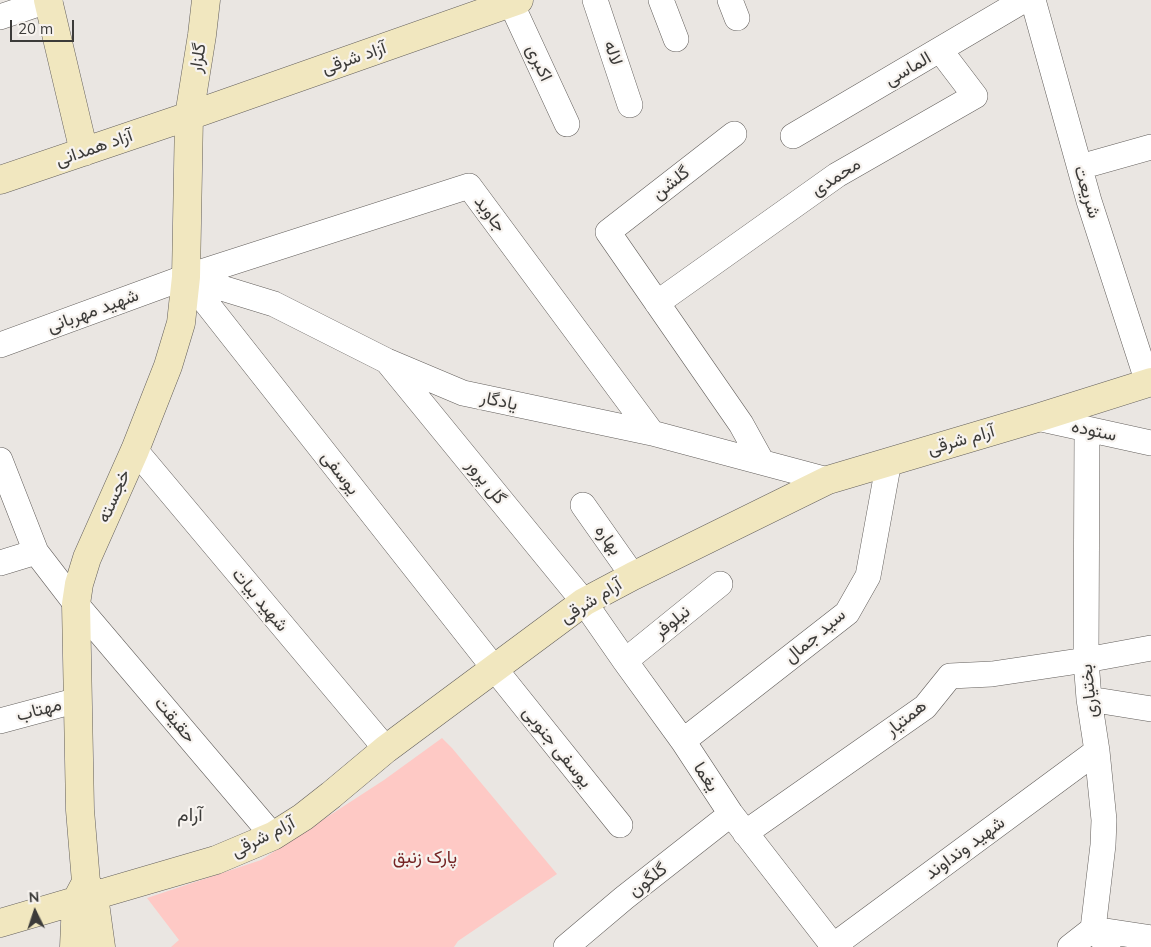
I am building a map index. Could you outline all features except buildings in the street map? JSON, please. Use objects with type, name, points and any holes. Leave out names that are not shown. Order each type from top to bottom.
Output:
[{"type":"street","points":[[0,17],[48,0],[84,152]]},
{"type":"street","name":"گلزار","points":[[189,116],[206,0]]},
{"type":"street","name":"لاله","points":[[595,0],[630,105]]},
{"type":"street","points":[[661,0],[676,39]]},
{"type":"street","name":"الماسی","points":[[792,136],[1024,0]]},
{"type":"street","name":"شریعت","points":[[1032,0],[1089,201],[1149,383]]},
{"type":"street","name":"آزاد شرقی","points":[[189,116],[515,1]]},
{"type":"street","name":"اکبری","points":[[515,1],[567,124]]},
{"type":"street","name":"محمدی","points":[[657,303],[836,175],[975,96],[940,50]]},
{"type":"street","name":"آزاد همدانی","points":[[0,180],[189,116]]},
{"type":"street","name":"خجسته","points":[[101,947],[85,893],[80,810],[76,604],[79,584],[87,558],[135,450],[168,366],[181,322],[186,277],[189,116]]},
{"type":"street","name":"گلشن","points":[[657,303],[608,232],[734,134]]},
{"type":"street","points":[[1080,167],[1151,147]]},
{"type":"street","name":"جاوید","points":[[186,277],[469,186],[652,433]]},
{"type":"street","name":"شهید مهربانی","points":[[0,345],[186,277]]},
{"type":"street","name":"یادگار","points":[[186,277],[274,304],[387,361],[463,394],[652,433],[828,480]]},
{"type":"street","name":"یوسفی","points":[[186,277],[494,668]]},
{"type":"street","points":[[657,303],[741,424],[762,462]]},
{"type":"street","name":"گل پرور","points":[[387,361],[584,602]]},
{"type":"street","name":"آرام شرقی","points":[[0,923],[85,893],[216,860],[273,836],[303,817],[386,749],[584,602],[828,480],[1149,383]]},
{"type":"street","name":"ستوده","points":[[1037,418],[1151,443]]},
{"type":"street","name":"بختیاری","points":[[1087,429],[1086,660],[1088,699],[1097,751],[1104,820],[1100,938]]},
{"type":"street","name":"شهید بیات","points":[[135,450],[386,749]]},
{"type":"street","name":"حقیقت","points":[[0,460],[36,552],[76,604],[273,836]]},
{"type":"street","name":"سید جمال","points":[[683,741],[847,613],[868,576],[889,461]]},
{"type":"street","name":"بهاره","points":[[583,505],[634,576]]},
{"type":"street","points":[[0,563],[36,552]]},
{"type":"street","name":"نیلوفر","points":[[625,661],[720,584]]},
{"type":"street","name":"یغما","points":[[584,602],[683,741],[738,824],[827,945]]},
{"type":"street","points":[[1086,660],[1151,648]]},
{"type":"street","name":"همتیار","points":[[738,824],[925,706],[950,676],[992,674],[1086,660]]},
{"type":"street","name":"یوسفی جنوبی","points":[[494,668],[620,825]]},
{"type":"street","points":[[1088,699],[1151,709]]},
{"type":"street","name":"مهتاب","points":[[0,721],[78,700]]},
{"type":"street","name":"شهید ونداوند","points":[[827,945],[1097,751]]},
{"type":"street","name":"گلگون","points":[[566,947],[624,898],[738,824]]},
{"type":"street","name":"خجسته","points":[[74,947],[85,893]]},
{"type":"street","points":[[1070,947],[1100,938],[1151,938]]},
{"type":"green space","name":"پارک زنبق","points":[[442,738],[557,874],[458,941],[454,947],[171,947],[179,940],[147,898],[261,860],[384,780]]},
{"type":"district","name":"آرام","points":[[190,815]]}]
